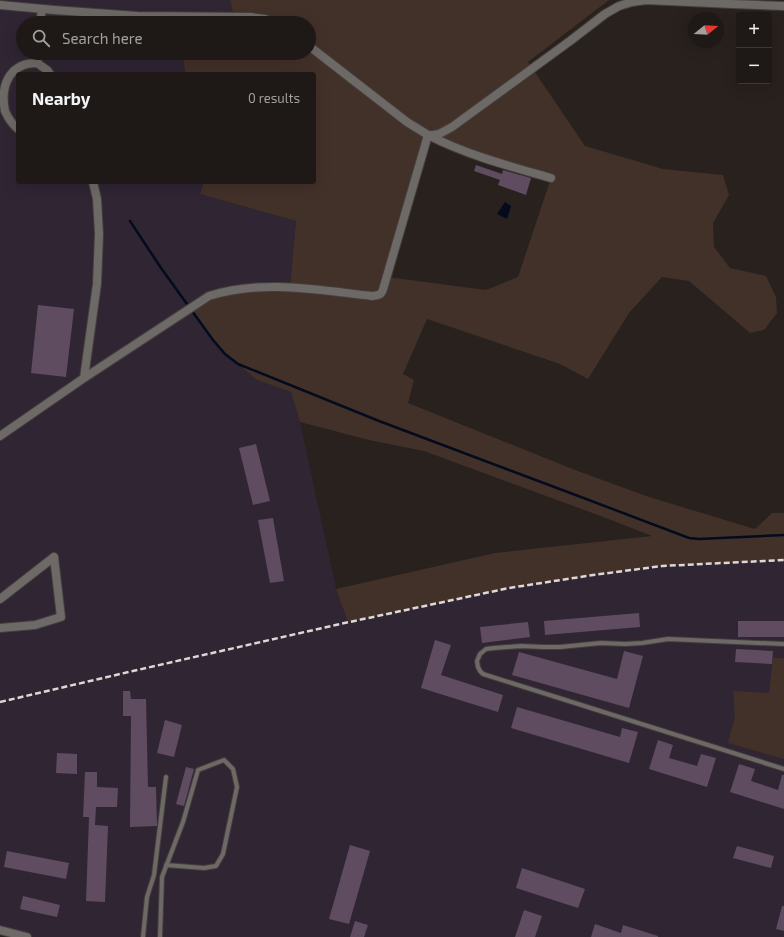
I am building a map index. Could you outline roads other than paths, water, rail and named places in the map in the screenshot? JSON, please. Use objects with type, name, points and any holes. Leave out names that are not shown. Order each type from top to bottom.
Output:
[{"type":"street","points":[[428,135],[439,134],[452,127],[605,14],[619,6],[646,0],[784,6]]},
{"type":"street","points":[[0,5],[137,16]]},
{"type":"street","points":[[41,16],[42,9]]},
{"type":"street","points":[[316,51],[408,122],[446,145],[478,157],[551,178]]},
{"type":"street","points":[[16,127],[8,117],[3,106],[1,95],[6,77],[12,70],[29,63],[36,63],[48,72]]},
{"type":"street","points":[[0,436],[84,378],[209,296],[220,292],[274,286],[299,287],[378,296],[382,293],[428,135]]},
{"type":"street","points":[[84,378],[97,284],[99,234],[97,199],[93,184]]},
{"type":"street","points":[[0,599],[54,557],[61,618],[35,625],[0,628]]},
{"type":"street","points":[[0,930],[27,937]]},
{"type":"lane","points":[[784,644],[668,639],[625,644],[601,643],[560,647],[521,646],[486,649],[480,654],[477,661],[478,667],[483,674],[784,769]]},
{"type":"lane","points":[[160,937],[162,877],[166,865],[183,822],[198,770],[224,760],[234,769],[237,787],[223,854],[216,866],[204,868],[166,865]]},
{"type":"lane","points":[[143,937],[147,897],[154,875],[166,777]]},
{"type":"water","points":[[505,202],[511,206],[507,219],[497,214]]},
{"type":"waterway","points":[[130,221],[161,268],[213,340],[225,354],[238,364],[379,421],[689,538],[699,539],[784,535]]},
{"type":"railway","points":[[0,702],[340,624],[509,588],[662,566],[784,560]]}]
